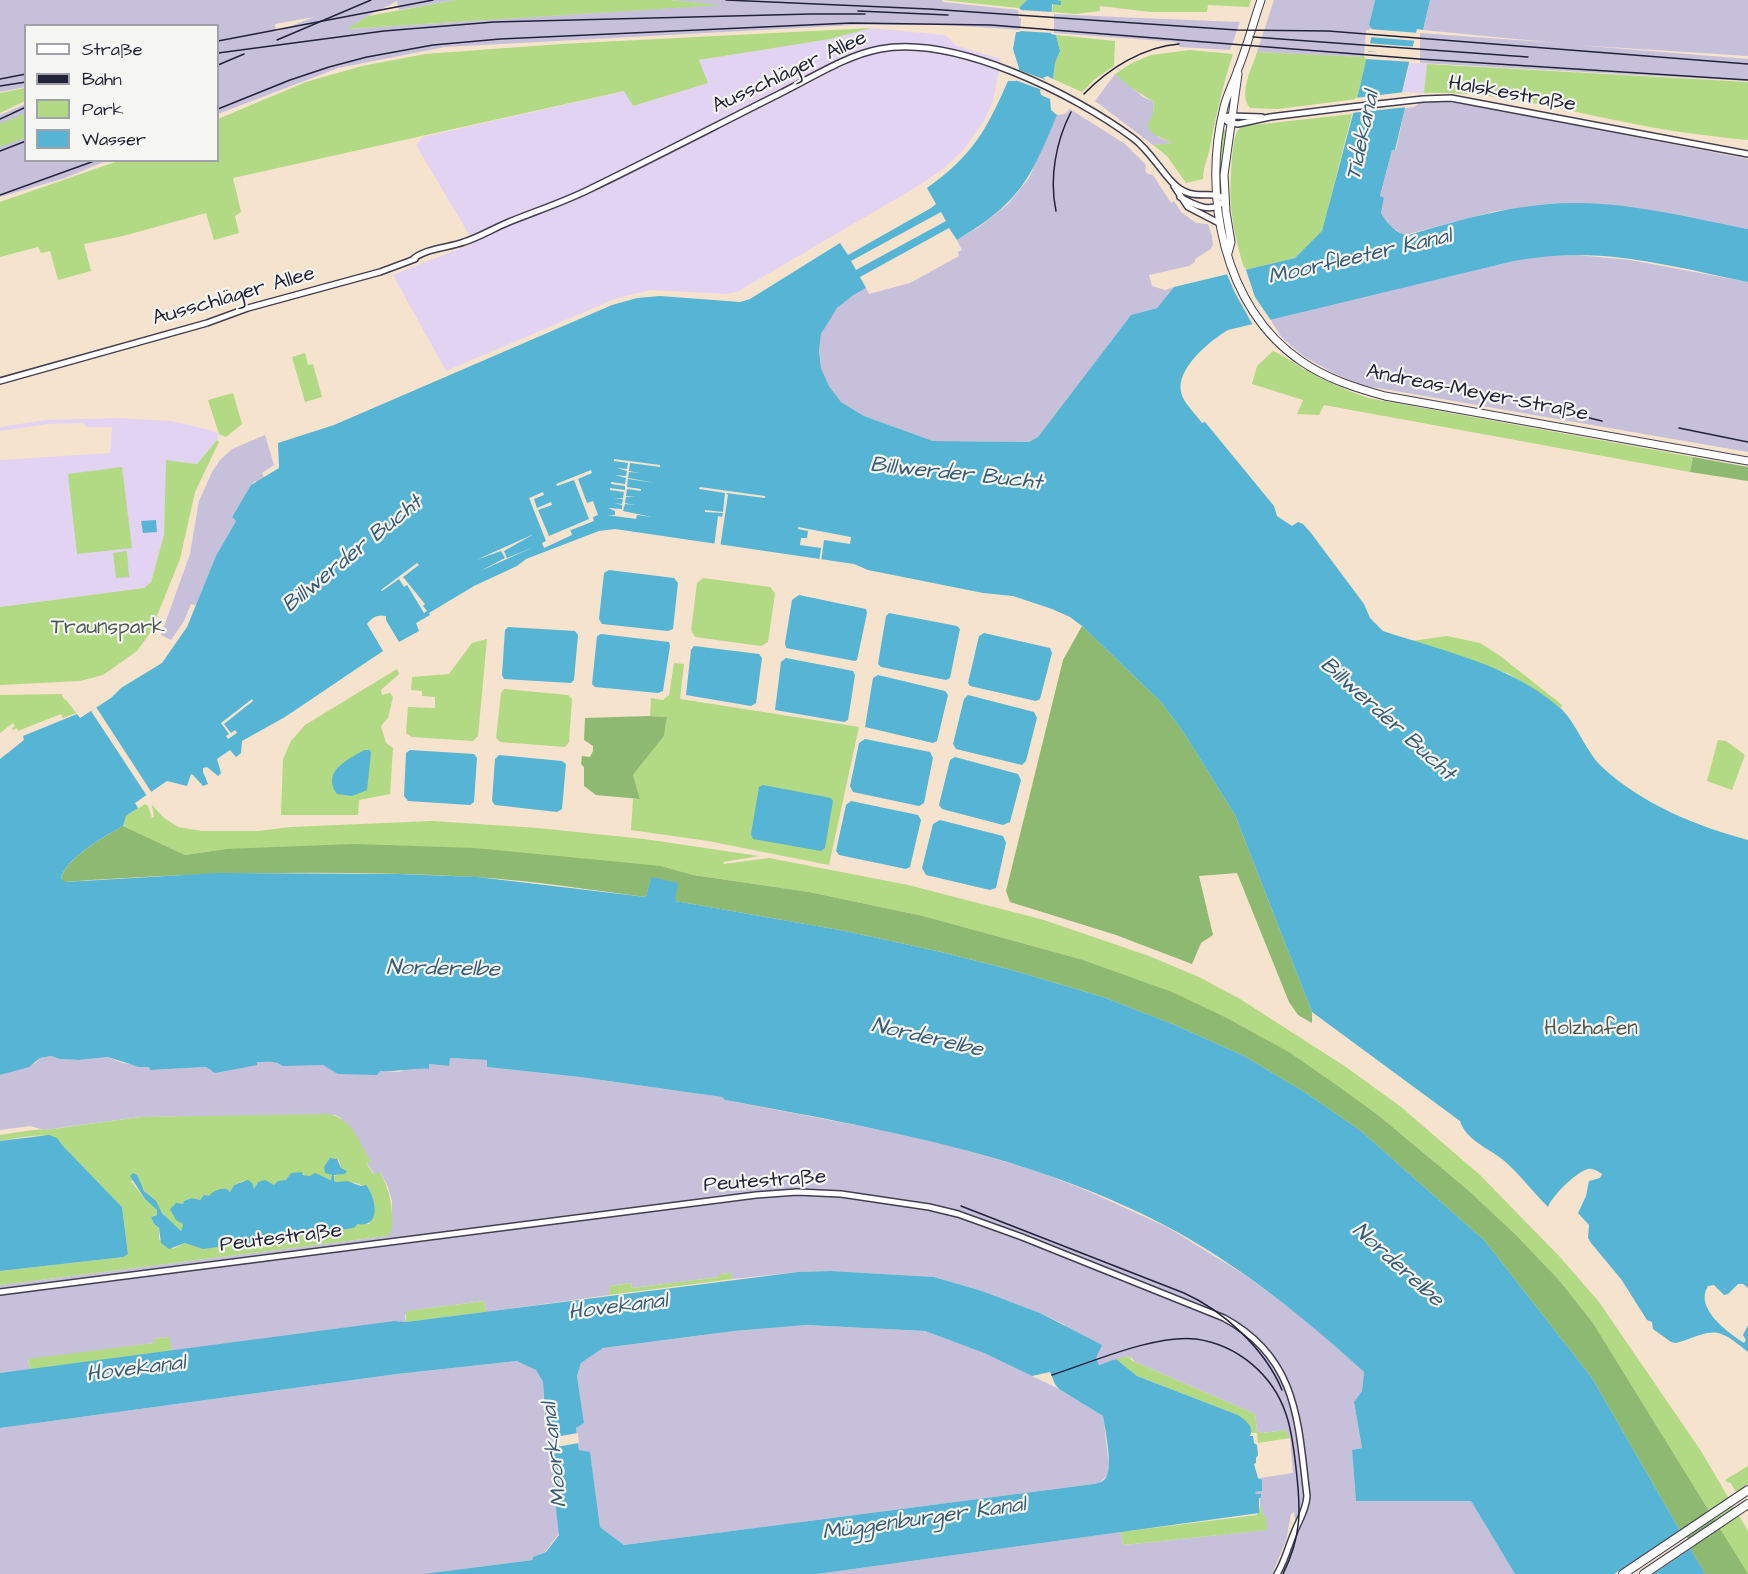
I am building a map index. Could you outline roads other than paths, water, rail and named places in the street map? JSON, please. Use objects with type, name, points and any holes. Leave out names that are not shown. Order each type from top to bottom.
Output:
[{"type":"highway","points":[[1623,1574],[1748,1490]]},
{"type":"highway","points":[[1644,1574],[1748,1504]]},
{"type":"main road","points":[[1238,70],[1261,0]]},
{"type":"main road","name":"Andreas-Meyer-Straße","points":[[1238,70],[1229,89],[1216,157],[1216,207],[1223,245],[1246,298],[1269,333],[1301,361],[1325,375],[1374,393],[1748,461]]},
{"type":"main road","name":"Andreas-Meyer-Straße","points":[[1228,253],[1232,242],[1225,200],[1224,175],[1238,70]]},
{"type":"street","name":"Ausschläger Allee","points":[[0,381],[380,272],[482,235],[588,190],[816,75],[882,49],[910,47],[937,50],[992,64],[1044,85],[1083,105],[1134,138],[1153,157],[1180,197]]},
{"type":"street","name":"Halskestraße","points":[[1231,119],[1238,124],[1269,117],[1407,100],[1436,98],[1466,100],[1748,154]]},
{"type":"street","points":[[1222,117],[1231,119]]},
{"type":"street","name":"Ausschläger Allee","points":[[1172,182],[1193,196],[1216,194]]},
{"type":"street","points":[[1180,197],[1202,206],[1216,207],[1225,200],[1216,194]]},
{"type":"street","points":[[1180,197],[1193,211],[1219,223]]},
{"type":"street","name":"Peutestraße","points":[[0,1292],[765,1194],[826,1192],[929,1207],[991,1226],[1224,1318],[1243,1329],[1266,1350],[1285,1378],[1293,1402],[1306,1496],[1304,1511],[1277,1574]]},
{"type":"water","points":[[1027,0],[1061,1],[1061,5],[1052,4],[1051,34],[1056,35],[1060,51],[1055,63],[1053,79],[1047,76],[1043,78],[1046,80],[1040,91],[1041,95],[1050,99],[1051,110],[1057,115],[1030,173],[1009,201],[995,214],[957,240],[949,228],[860,277],[866,288],[837,308],[821,334],[819,351],[821,368],[829,386],[841,402],[864,416],[933,441],[1029,442],[1038,437],[1131,315],[1157,308],[1174,287],[1295,258],[1322,231],[1373,30],[1369,25],[1375,0],[1430,0],[1423,30],[1417,29],[1402,92],[1405,108],[1395,150],[1392,150],[1380,196],[1384,198],[1381,213],[1396,231],[1409,235],[1509,209],[1571,203],[1638,208],[1748,229],[1748,282],[1664,264],[1599,256],[1554,256],[1514,261],[1228,330],[1204,348],[1189,364],[1181,383],[1181,392],[1202,423],[1205,422],[1274,506],[1277,516],[1292,526],[1298,522],[1303,524],[1311,533],[1364,604],[1370,618],[1383,631],[1475,661],[1540,692],[1565,713],[1602,767],[1634,792],[1690,821],[1748,840],[1748,1288],[1743,1284],[1738,1284],[1724,1295],[1714,1285],[1708,1286],[1705,1303],[1714,1319],[1744,1343],[1746,1340],[1743,1335],[1748,1325],[1748,1352],[1728,1337],[1714,1332],[1676,1343],[1653,1329],[1652,1322],[1647,1320],[1621,1279],[1591,1243],[1588,1238],[1589,1225],[1578,1213],[1586,1196],[1589,1181],[1600,1178],[1602,1174],[1588,1169],[1578,1174],[1554,1197],[1548,1207],[1508,1164],[1472,1138],[1460,1121],[1312,1012],[1235,815],[1184,733],[1161,702],[1082,626],[1070,617],[1052,609],[1013,596],[983,593],[868,570],[854,564],[615,529],[599,531],[526,559],[517,566],[474,586],[429,613],[430,615],[416,623],[419,631],[399,642],[386,616],[380,615],[373,618],[367,624],[383,651],[285,717],[242,741],[241,753],[236,757],[230,750],[217,759],[221,773],[218,776],[207,767],[203,768],[208,784],[203,786],[191,774],[187,786],[167,781],[135,803],[138,808],[126,816],[123,826],[78,856],[64,871],[61,879],[65,882],[218,873],[398,874],[477,877],[646,897],[651,877],[678,883],[675,901],[845,931],[941,952],[1103,997],[1175,1025],[1244,1056],[1306,1093],[1361,1131],[1485,1241],[1592,1378],[1705,1574],[1515,1574],[1471,1501],[1356,1501],[1352,1450],[1362,1448],[1354,1402],[1362,1391],[1364,1372],[1270,1293],[1194,1242],[1116,1202],[1062,1180],[1007,1162],[895,1133],[725,1100],[722,1097],[580,1077],[487,1067],[487,1060],[450,1058],[449,1066],[429,1064],[429,1069],[380,1071],[377,1075],[338,1074],[323,1065],[283,1066],[271,1062],[257,1062],[257,1065],[215,1073],[206,1067],[150,1070],[149,1067],[139,1067],[108,1057],[79,1060],[51,1056],[40,1058],[29,1067],[0,1075],[0,759],[24,740],[23,736],[77,714],[80,718],[111,698],[121,688],[162,663],[187,627],[216,556],[236,521],[232,517],[251,485],[279,468],[278,443],[334,425],[612,305],[637,298],[660,296],[740,302],[750,299],[840,243],[848,255],[931,208],[936,204],[927,188],[967,153],[985,128],[1008,81],[1016,81],[1019,68],[1013,49],[1016,32],[1020,32],[1021,10],[1019,8]],"holes":[[[941,212],[946,221],[856,270],[851,261]]]},
{"type":"water","points":[[156,520],[157,532],[143,533],[141,521]]},
{"type":"water","points":[[609,570],[674,578],[678,583],[673,629],[668,631],[602,624],[599,619],[604,573]]},
{"type":"water","points":[[799,595],[866,609],[857,660],[786,648],[792,600]]},
{"type":"water","points":[[889,613],[957,626],[960,629],[950,678],[946,680],[881,667],[878,664],[886,616]]},
{"type":"water","points":[[508,627],[575,631],[578,635],[574,680],[571,683],[504,679],[502,675],[505,630]]},
{"type":"water","points":[[984,633],[1050,648],[1052,653],[1040,699],[1036,701],[970,686],[968,683],[979,636]]},
{"type":"water","points":[[601,634],[669,642],[663,691],[658,693],[595,687],[592,684],[597,636]]},
{"type":"water","points":[[694,646],[759,654],[762,658],[756,703],[751,706],[686,695],[691,650]]},
{"type":"water","points":[[786,658],[853,671],[855,675],[848,720],[844,722],[775,710],[781,662]]},
{"type":"water","points":[[878,675],[945,691],[948,695],[937,741],[933,743],[865,727],[873,678]]},
{"type":"water","points":[[968,695],[1034,712],[1037,718],[1026,761],[1022,765],[956,749],[953,744],[964,699]]},
{"type":"water","points":[[865,739],[930,752],[933,758],[924,803],[919,806],[853,792],[850,786],[859,743]]},
{"type":"water","points":[[364,750],[370,750],[371,753],[367,790],[352,796],[337,794],[332,779],[334,773],[344,763]]},
{"type":"water","points":[[410,750],[474,754],[477,758],[474,802],[470,805],[408,801],[404,796],[406,753]]},
{"type":"water","points":[[499,755],[562,761],[566,764],[562,809],[557,812],[495,805],[492,801],[495,759]]},
{"type":"water","points":[[955,757],[1018,774],[1021,780],[1010,822],[1003,825],[942,809],[939,805],[950,760]]},
{"type":"water","points":[[763,785],[831,798],[833,801],[825,848],[821,851],[753,839],[751,834],[759,787]]},
{"type":"water","points":[[851,801],[918,815],[921,820],[910,867],[906,869],[839,855],[836,851],[846,805]]},
{"type":"water","points":[[940,820],[1003,836],[1006,843],[996,888],[990,890],[926,875],[922,868],[933,824]]},
{"type":"water","points":[[49,1135],[57,1138],[122,1207],[128,1254],[124,1257],[0,1271],[0,1141]]},
{"type":"water","points":[[330,1158],[337,1159],[341,1168],[347,1171],[345,1174],[334,1175],[334,1181],[366,1185],[370,1191],[375,1211],[370,1222],[358,1224],[354,1228],[203,1249],[185,1243],[169,1249],[161,1243],[159,1228],[151,1217],[157,1215],[157,1210],[145,1199],[130,1176],[133,1173],[137,1175],[144,1191],[156,1201],[162,1213],[181,1231],[183,1224],[176,1220],[170,1209],[176,1203],[183,1204],[191,1198],[200,1200],[204,1195],[209,1196],[219,1189],[227,1189],[230,1192],[234,1185],[248,1180],[254,1189],[258,1182],[265,1180],[274,1185],[278,1181],[286,1180],[291,1173],[302,1172],[303,1175],[310,1176],[315,1173],[331,1180],[332,1175],[325,1173],[324,1167]]},
{"type":"water","points":[[831,1271],[934,1277],[982,1291],[1040,1313],[1102,1345],[1096,1358],[1099,1365],[1116,1359],[1137,1376],[1238,1415],[1250,1427],[1250,1436],[1253,1436],[1254,1443],[1257,1445],[1258,1455],[1254,1464],[1258,1478],[1262,1480],[1262,1491],[1255,1492],[1261,1494],[1259,1513],[817,1574],[423,1574],[533,1560],[533,1557],[546,1552],[559,1535],[550,1456],[557,1453],[555,1431],[546,1429],[543,1382],[536,1370],[517,1361],[397,1374],[0,1428],[0,1373],[394,1321],[406,1322],[798,1272]],"holes":[[[807,1325],[925,1331],[984,1353],[1032,1376],[1050,1372],[1059,1389],[1103,1416],[1109,1458],[1108,1474],[1105,1479],[1099,1483],[624,1545],[600,1527],[590,1452],[579,1450],[576,1428],[584,1423],[577,1376],[581,1363],[603,1348],[734,1331]]]},
{"type":"tram line","points":[[219,41],[433,0]]},
{"type":"tram line","points":[[726,0],[929,9],[1237,30],[1328,31],[1748,64]]},
{"type":"tram line","points":[[0,79],[24,74]]},
{"type":"railway","points":[[277,40],[371,0]]},
{"type":"railway","points":[[858,11],[948,15]]},
{"type":"railway","points":[[219,53],[384,31],[494,22],[865,14]]},
{"type":"railway","points":[[219,109],[329,67],[367,57],[433,45],[500,39],[851,23],[991,25],[1419,59],[1748,80]]},
{"type":"railway","points":[[1253,37],[1528,57]]},
{"type":"railway","points":[[1084,94],[1127,60],[1152,49],[1179,44]]},
{"type":"railway","points":[[219,65],[244,54]]},
{"type":"railway","points":[[0,86],[24,82]]},
{"type":"railway","points":[[0,119],[24,108]]},
{"type":"railway","points":[[1056,211],[1053,186],[1055,160],[1061,135],[1071,112]]},
{"type":"railway","points":[[0,151],[24,142]]},
{"type":"railway","points":[[0,195],[91,162]]},
{"type":"railway","points":[[1523,401],[1559,407],[1573,414],[1602,421]]},
{"type":"railway","points":[[1679,428],[1748,442]]},
{"type":"railway","points":[[961,1206],[1184,1293],[1199,1301],[1242,1333],[1265,1360],[1282,1390]]},
{"type":"railway","points":[[1052,1375],[1124,1350],[1180,1339],[1211,1342],[1240,1355],[1252,1364],[1263,1375],[1280,1400],[1288,1420],[1294,1447],[1299,1497],[1297,1534],[1283,1574]]},
{"type":"water label","name":"Tidekanal","points":[[1364,136]]},
{"type":"water label","name":"Moorfleeter Kanal","points":[[1360,258]]},
{"type":"water label","name":"Billwerder Bucht","points":[[956,475]]},
{"type":"water label","name":"Billwerder Bucht","points":[[353,555]]},
{"type":"water label","name":"Billwerder Bucht","points":[[1387,720]]},
{"type":"water label","name":"Norderelbe","points":[[443,970]]},
{"type":"water label","name":"Norderelbe","points":[[927,1039]]},
{"type":"water label","name":"Norderelbe","points":[[1397,1266]]},
{"type":"water label","name":"Hovekanal","points":[[618,1308]]},
{"type":"water label","name":"Hovekanal","points":[[136,1370]]},
{"type":"water label","name":"Moorkanal","points":[[556,1455]]},
{"type":"water label","name":"Müggenburger Kanal","points":[[924,1520]]},
{"type":"park label","name":"Traunspark","points":[[108,629]]},
{"type":"park label","name":"Holzhafen","points":[[1591,1030]]}]
